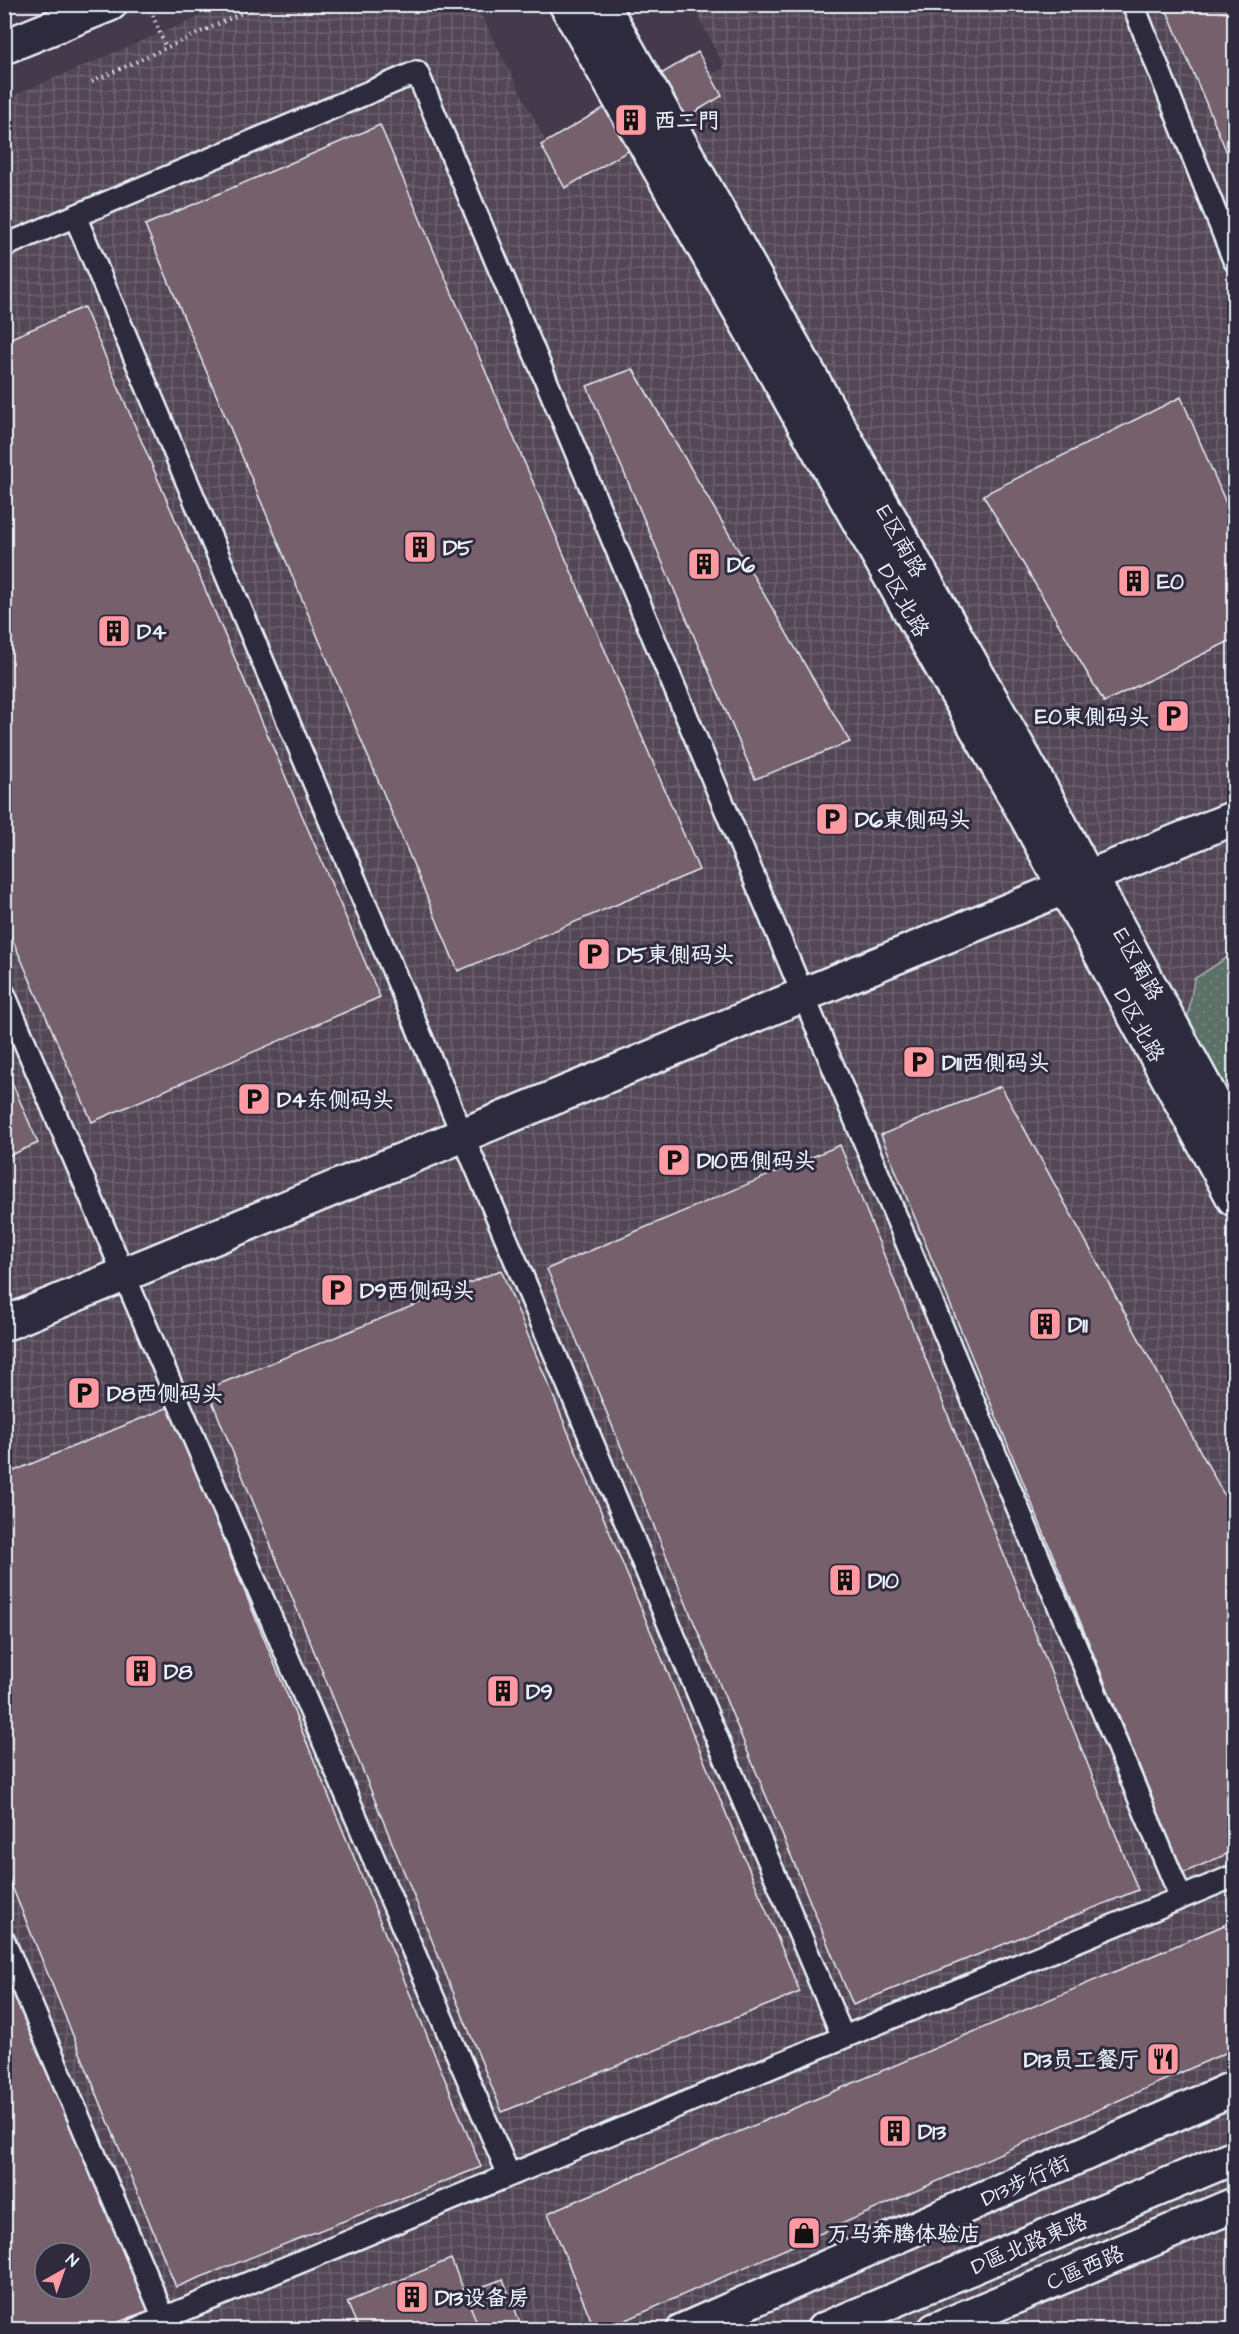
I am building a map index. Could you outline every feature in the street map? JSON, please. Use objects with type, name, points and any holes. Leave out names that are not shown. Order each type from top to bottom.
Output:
[{"type":"street","points":[[4,46],[110,4]]},
{"type":"street","name":"D区北路","points":[[566,4],[1025,814],[1075,883],[1234,1199]]},
{"type":"street","name":"E区南路","points":[[602,4],[1048,801],[1075,883],[1095,885],[1234,1140]]},
{"type":"street","points":[[4,1324],[1234,818]]},
{"type":"street","name":"D13步行街","points":[[684,2330],[1234,2088]]},
{"type":"street","name":"D區北路東路","points":[[823,2330],[1234,2157]]},
{"type":"street","name":"C區西路","points":[[935,2330],[1234,2205]]},
{"type":"lane","points":[[1133,4],[1234,260]]},
{"type":"lane","points":[[4,246],[417,72],[1181,1898]]},
{"type":"lane","points":[[75,216],[843,2037]]},
{"type":"lane","points":[[4,994],[509,2175]]},
{"type":"lane","points":[[135,2330],[1234,1876]]},
{"type":"lane","points":[[4,1941],[164,2318]]},
{"type":"path","points":[[148,4],[166,48]]},
{"type":"path","points":[[92,82],[253,8]]},
{"type":"shaded area","points":[[227,5],[476,5],[557,164],[724,67],[693,5],[1234,5],[1234,2329],[5,2330],[5,99]]},
{"type":"green space","points":[[1234,953],[1234,1105],[1188,1017],[1194,979]]},
{"type":"building","points":[[1164,4],[1234,4],[1234,169]]},
{"type":"building","name":"西二門","points":[[698,52],[722,96],[565,188],[541,145]]},
{"type":"building","name":"D5","points":[[380,125],[699,870],[458,971],[145,225]]},
{"type":"building","name":"D4","points":[[84,307],[380,997],[92,1122],[4,920],[4,341]]},
{"type":"building","name":"D6","points":[[633,369],[850,742],[755,779],[587,386]]},
{"type":"building","name":"E0","points":[[1181,397],[1234,522],[1234,639],[1104,702],[983,495]]},
{"type":"building","points":[[4,1064],[38,1143],[4,1158]]},
{"type":"building","name":"D11","points":[[1001,1086],[1234,1513],[1234,1851],[1183,1873],[881,1135]]},
{"type":"building","name":"D10","points":[[840,1145],[1138,1890],[853,2005],[547,1269]]},
{"type":"building","name":"D9","points":[[501,1270],[800,1992],[502,2112],[207,1389]]},
{"type":"building","name":"D8","points":[[169,1407],[481,2167],[176,2287],[4,1867],[4,1475]]},
{"type":"building","name":"D13","points":[[1234,1921],[1234,2049],[604,2330],[595,2330],[548,2213]]},
{"type":"building","points":[[4,1968],[149,2310],[99,2330],[4,2330]]},
{"type":"building","name":"D13设备房","points":[[451,2259],[480,2330],[359,2330],[347,2302]]},
{"type":"building","points":[[503,2279],[523,2330],[480,2330],[465,2293]]},
{"type":"place","name":"西二門","points":[[631,120]]},
{"type":"place","name":"D5","points":[[420,547]]},
{"type":"place","name":"D6","points":[[704,564]]},
{"type":"place","name":"E0","points":[[1134,581]]},
{"type":"place","name":"D4","points":[[114,631]]},
{"type":"place","name":"E0東側码头","points":[[1173,716]]},
{"type":"place","name":"D6東側码头","points":[[832,819]]},
{"type":"place","name":"D5東側码头","points":[[594,954]]},
{"type":"place","name":"D11西側码头","points":[[919,1062]]},
{"type":"place","name":"D4东侧码头","points":[[254,1099]]},
{"type":"place","name":"D10西側码头","points":[[674,1160]]},
{"type":"place","name":"D9西侧码头","points":[[337,1290]]},
{"type":"place","name":"D11","points":[[1045,1324]]},
{"type":"place","name":"D8西侧码头","points":[[84,1393]]},
{"type":"place","name":"D10","points":[[845,1580]]},
{"type":"place","name":"D8","points":[[141,1671]]},
{"type":"place","name":"D9","points":[[503,1691]]},
{"type":"place","name":"D13员工餐厅","points":[[1163,2059]]},
{"type":"place","name":"D13","points":[[895,2131]]},
{"type":"place","name":"万马奔腾体验店","points":[[804,2233]]},
{"type":"place","name":"D13设备房","points":[[412,2297]]}]
